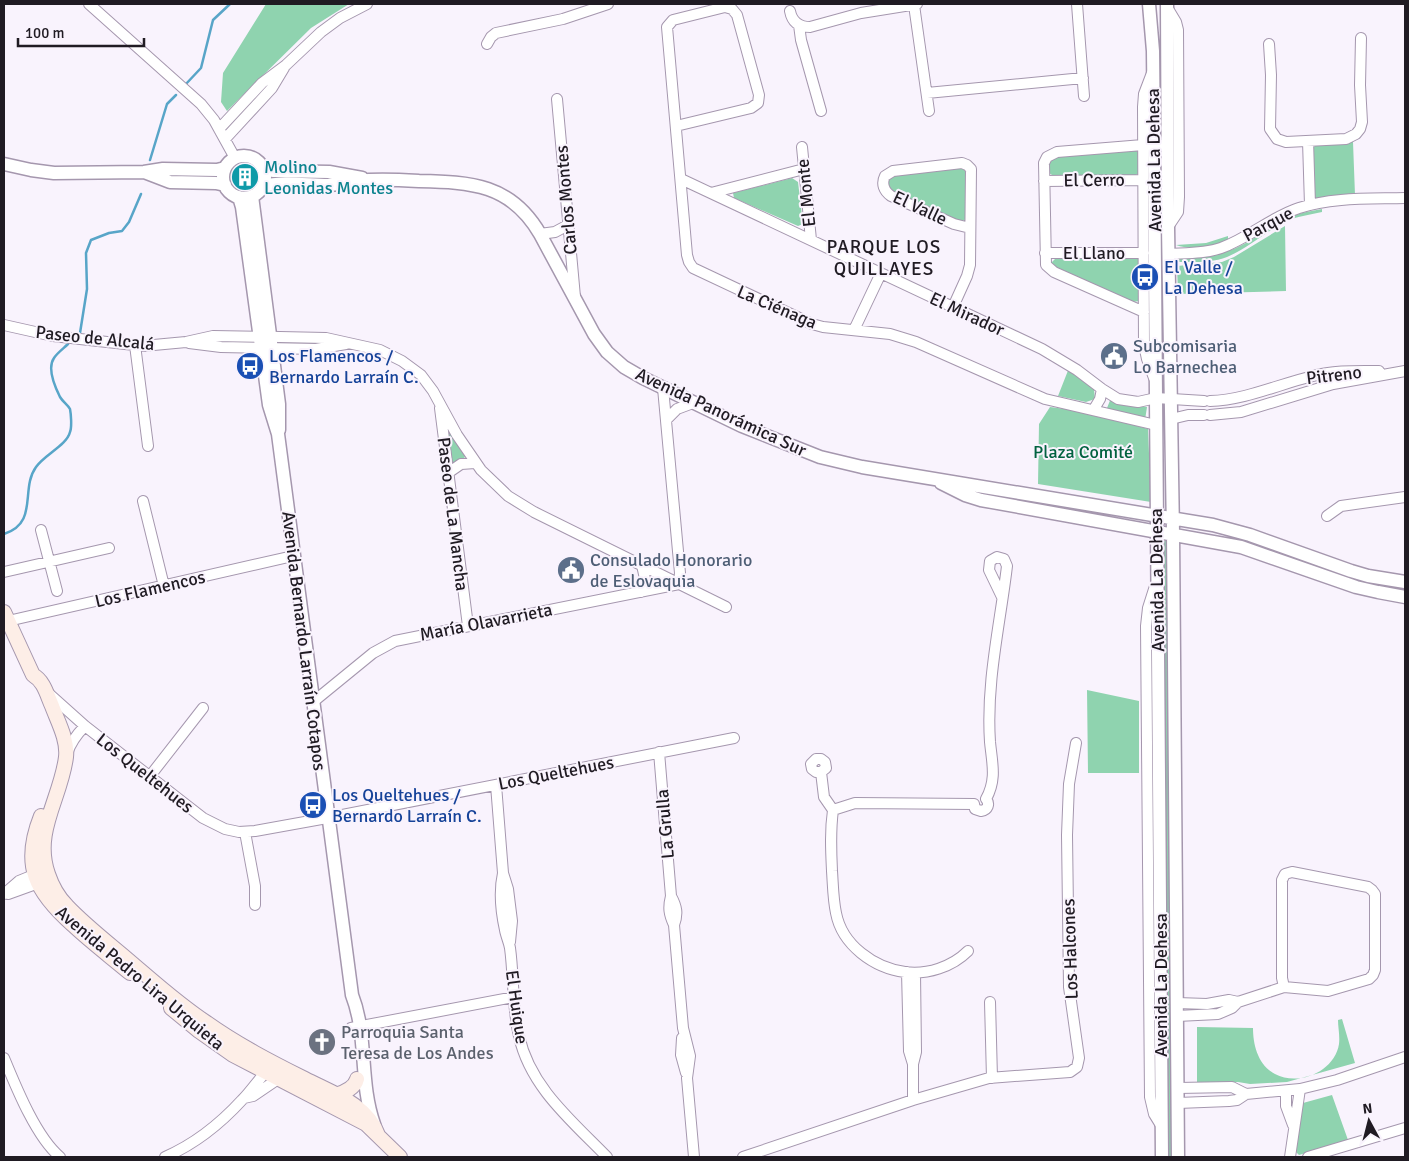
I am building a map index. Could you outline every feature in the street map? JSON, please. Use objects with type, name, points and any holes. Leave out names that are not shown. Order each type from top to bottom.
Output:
[{"type":"main road","name":"Avenida Pedro Lira Urquieta","points":[[6,616],[33,675],[32,682],[55,731],[60,753],[59,763],[34,834],[32,850],[42,877],[67,906],[185,1007],[270,1068],[336,1094],[360,1108],[373,1128]]},
{"type":"main road","name":"Avenida Pedro Lira Urquieta","points":[[33,675],[39,678],[62,730],[66,756],[44,830],[42,877]]},
{"type":"main road","name":"Avenida Pedro Lira Urquieta","points":[[270,1068],[278,1079],[373,1128]]},
{"type":"main road","points":[[336,1094],[352,1087],[357,1082],[357,1078]]},
{"type":"main road","name":"Avenida Bernardo Larraín Cotapos","points":[[373,1128],[399,1157]]},
{"type":"street","points":[[89,4],[201,104],[219,129],[235,158]]},
{"type":"street","points":[[219,129],[262,83],[286,65],[312,40],[330,25],[367,4]]},
{"type":"street","points":[[576,4],[583,10]]},
{"type":"street","points":[[487,44],[496,33],[608,4]]},
{"type":"street","points":[[790,11],[793,19],[799,25],[810,27],[861,13],[916,4],[929,111]]},
{"type":"street","points":[[1077,4],[1084,96]]},
{"type":"street","name":"Avenida La Dehesa","points":[[1150,4],[1153,70],[1149,145],[1156,381],[1157,580],[1152,672],[1162,1157]]},
{"type":"street","name":"Avenida La Dehesa","points":[[1167,5],[1178,1157]]},
{"type":"street","name":"Avenida La Dehesa","points":[[1167,5],[1178,30],[1179,188],[1178,209],[1168,227]]},
{"type":"street","name":"La Ciénaga","points":[[676,126],[754,107],[758,104],[759,98],[737,14],[732,8],[726,7],[673,20],[668,24],[666,30],[688,258],[693,268],[807,322],[823,327],[890,334],[907,338],[1046,399],[1156,425]]},
{"type":"street","points":[[799,25],[801,40],[821,111]]},
{"type":"street","points":[[1269,44],[1271,75],[1270,129],[1274,136],[1281,141],[1308,141],[1350,138],[1360,129],[1362,122],[1360,85],[1362,38]]},
{"type":"street","points":[[225,140],[272,88],[286,65]]},
{"type":"street","points":[[926,94],[1083,78]]},
{"type":"street","name":"Carlos Montes","points":[[557,99],[575,300]]},
{"type":"street","name":"Parque","points":[[1308,141],[1310,205]]},
{"type":"street","points":[[1149,145],[1144,180],[1144,312],[1146,354],[1156,381]]},
{"type":"street","points":[[1144,312],[1050,270],[1046,265],[1045,159],[1053,153],[1168,145]]},
{"type":"street","name":"El Monte","points":[[802,147],[811,240]]},
{"type":"street","points":[[252,157],[264,168],[265,178],[259,192],[246,197],[231,193],[225,185],[223,176],[225,168],[235,158],[252,157]]},
{"type":"street","name":"El Valle","points":[[953,307],[969,271],[970,228],[971,172],[967,165],[958,163],[893,171],[885,176],[884,186],[886,192],[891,196],[954,224],[970,228]]},
{"type":"street","points":[[4,164],[54,173],[144,172],[162,169],[217,170],[225,168]]},
{"type":"street","name":"Avenida Panorámica Sur","points":[[264,168],[329,172],[369,180]]},
{"type":"street","points":[[711,193],[804,169]]},
{"type":"street","points":[[144,172],[170,182],[216,183],[225,185]]},
{"type":"street","name":"El Mirador","points":[[681,179],[1052,354],[1102,389],[1124,400],[1138,402],[1156,398],[1170,398]]},
{"type":"street","name":"Avenida Panorámica Sur","points":[[263,186],[276,184],[338,184],[369,180],[458,182],[482,186],[498,192],[512,201],[531,219],[591,330],[607,352],[633,373],[693,403],[742,426],[820,457],[862,467],[1173,518],[1234,530],[1337,566],[1405,582]]},
{"type":"street","name":"El Cerro","points":[[1044,181],[1144,180]]},
{"type":"street","name":"Avenida Bernardo Larraín Cotapos","points":[[246,197],[242,207],[257,275],[266,342],[271,414],[278,434],[327,818],[352,995],[350,1012],[356,1027],[366,1096],[373,1128]]},
{"type":"street","name":"Parque","points":[[1168,254],[1202,252],[1220,248],[1276,218],[1310,205],[1334,201],[1405,198]]},
{"type":"street","points":[[540,234],[555,232],[568,225]]},
{"type":"street","name":"El Llano","points":[[1045,253],[1144,253]]},
{"type":"street","points":[[854,330],[881,274]]},
{"type":"street","name":"Paseo de Alcalá","points":[[4,325],[53,336],[135,345],[149,346],[186,342],[212,347],[266,342],[316,349],[347,344],[389,353],[414,369],[426,382],[440,402],[457,435],[475,463],[502,491],[524,506],[726,606]]},
{"type":"street","points":[[135,345],[148,446]]},
{"type":"street","name":"Pitreno","points":[[1170,398],[1207,401],[1235,398],[1331,372],[1405,371]]},
{"type":"street","name":"Pitreno","points":[[1171,419],[1188,415],[1241,412],[1333,384],[1392,372]]},
{"type":"street","name":"Pitreno","points":[[1276,386],[1282,392],[1281,400]]},
{"type":"street","points":[[663,388],[680,573],[679,584]]},
{"type":"street","points":[[1094,410],[1100,399],[1102,389]]},
{"type":"street","name":"Paseo de La Mancha","points":[[440,402],[468,626]]},
{"type":"street","points":[[666,420],[677,409],[693,403]]},
{"type":"street","points":[[448,473],[461,464],[475,463]]},
{"type":"street","name":"Avenida Panorámica Sur","points":[[925,477],[981,500],[1241,546],[1378,592],[1405,597]]},
{"type":"street","points":[[1328,516],[1341,506],[1405,497]]},
{"type":"street","points":[[144,502],[164,586]]},
{"type":"street","points":[[41,530],[57,591]]},
{"type":"street","points":[[4,572],[109,548]]},
{"type":"street","name":"Los Flamencos","points":[[6,616],[164,586],[293,556]]},
{"type":"street","points":[[640,592],[645,579],[642,565]]},
{"type":"street","points":[[1378,592],[1383,587],[1382,578]]},
{"type":"street","name":"María Olavarrieta","points":[[312,702],[372,653],[387,644],[679,584]]},
{"type":"street","points":[[833,810],[855,803],[974,804],[975,800],[979,797],[986,798],[994,773],[990,741],[989,703],[991,669],[1002,596]]},
{"type":"street","name":"Los Queltehues","points":[[46,692],[84,726],[210,823],[225,830],[245,832],[327,818],[734,738]]},
{"type":"street","points":[[150,776],[203,708]]},
{"type":"street","name":"Los Queltehues","points":[[66,756],[69,748],[84,726]]},
{"type":"street","name":"Los Halcones","points":[[743,1157],[913,1100],[992,1078],[1070,1072],[1077,1067],[1080,1058],[1069,987],[1067,835],[1069,784],[1076,743]]},
{"type":"street","name":"La Grulla","points":[[659,752],[671,896],[668,906],[669,915],[674,925],[683,1028],[690,1056],[687,1078],[694,1157]]},
{"type":"street","points":[[821,772],[824,797],[833,810],[830,832],[836,914],[848,938],[867,957],[883,966],[911,972],[929,971],[945,966],[961,958],[968,951]]},
{"type":"street","name":"El Huique","points":[[496,785],[503,873],[508,889],[512,921],[510,946],[519,1037],[532,1072],[554,1103],[607,1157]]},
{"type":"street","points":[[245,832],[255,886],[254,905]]},
{"type":"street","points":[[1177,1010],[1208,1015],[1226,1011],[1238,1002],[1284,987],[1328,991],[1371,977],[1375,970],[1375,894],[1372,890],[1368,887],[1292,872],[1286,874],[1282,880],[1282,978],[1284,987]]},
{"type":"street","points":[[4,895],[14,885],[42,877]]},
{"type":"street","points":[[911,972],[909,1051],[913,1064],[913,1100]]},
{"type":"street","points":[[356,1027],[514,997]]},
{"type":"street","points":[[1177,1010],[1229,1000],[1238,1002]]},
{"type":"street","points":[[990,1002],[992,1078]]},
{"type":"street","points":[[1207,1004],[1208,1015]]},
{"type":"street","name":"Avenida Bernardo Larraín Cotapos","points":[[356,1027],[357,1078],[360,1108]]},
{"type":"street","points":[[1178,1103],[1235,1100],[1246,1094],[1300,1090],[1337,1080],[1405,1057]]},
{"type":"street","points":[[4,1058],[38,1129],[50,1148],[60,1157]]},
{"type":"street","points":[[165,1157],[206,1133],[244,1099],[270,1068]]},
{"type":"street","points":[[244,1099],[278,1079]]},
{"type":"street","points":[[1210,1087],[1213,1094],[1211,1102]]},
{"type":"street","points":[[1178,1088],[1232,1087],[1246,1094]]},
{"type":"street","points":[[1290,1157],[1300,1090]]},
{"type":"street","points":[[1286,1091],[1286,1106],[1294,1126]]},
{"type":"street","points":[[1308,1157],[1405,1128]]},
{"type":"green space","points":[[266,4],[349,4],[311,28],[227,111],[221,102],[223,73]]},
{"type":"green space","points":[[1353,142],[1355,195],[1318,199],[1314,197],[1313,147],[1320,144]]},
{"type":"green space","points":[[1135,150],[1139,153],[1139,173],[1136,175],[1057,176],[1049,173],[1049,162],[1054,157]]},
{"type":"green space","points":[[244,162],[250,163],[258,171],[258,183],[250,191],[244,192],[238,191],[230,183],[229,177],[230,171],[238,163]]},
{"type":"green space","points":[[961,167],[966,172],[966,219],[961,222],[891,191],[888,185],[888,180],[893,175]]},
{"type":"green space","points":[[792,178],[798,182],[803,224],[798,226],[734,198],[733,193]]},
{"type":"green space","points":[[1322,209],[1322,212],[1285,222],[1227,257],[1209,261],[1177,262],[1179,259],[1208,256],[1229,251],[1290,217]]},
{"type":"green space","points":[[1159,225],[1164,262],[1165,388],[1160,388]]},
{"type":"green space","points":[[1285,226],[1286,291],[1178,294],[1177,266],[1222,262],[1234,257]]},
{"type":"green space","points":[[1228,236],[1228,240],[1202,247],[1189,248],[1176,245],[1206,243]]},
{"type":"green space","points":[[1056,258],[1139,259],[1140,301],[1132,302],[1054,268],[1051,263]]},
{"type":"green space","points":[[1069,368],[1094,389],[1095,399],[1086,402],[1058,396]]},
{"type":"green space","points":[[1111,398],[1121,403],[1147,407],[1145,420],[1107,408]]},
{"type":"green space","name":"Plaza Comité","points":[[1050,407],[1088,412],[1148,429],[1151,502],[1038,484],[1039,424]]},
{"type":"green space","points":[[448,428],[465,456],[464,459],[452,463],[450,460]]},
{"type":"green space","points":[[1165,539],[1168,539],[1173,1157],[1166,1157],[1163,544]]},
{"type":"green space","points":[[1087,690],[1139,701],[1139,773],[1088,773]]},
{"type":"green space","points":[[1342,1019],[1355,1063],[1309,1076],[1323,1069],[1336,1054],[1339,1044],[1338,1020]]},
{"type":"green space","points":[[1197,1027],[1253,1028],[1255,1048],[1264,1065],[1269,1070],[1284,1078],[1303,1078],[1287,1082],[1250,1084],[1238,1082],[1197,1082]]},
{"type":"green space","points":[[1332,1095],[1348,1140],[1299,1155],[1295,1151],[1303,1103]]},
{"type":"waterway","points":[[185,85],[201,68],[213,20],[230,4]]},
{"type":"waterway","points":[[150,160],[167,104],[176,95]]},
{"type":"waterway","points":[[80,333],[87,289],[86,253],[91,240],[109,233],[122,231],[129,222],[141,194]]},
{"type":"waterway","points":[[4,534],[15,529],[22,522],[27,505],[31,476],[36,467],[65,441],[70,432],[70,409],[58,393],[52,378],[51,367],[55,356],[68,344]]},
{"type":"place","name":"Molino Leonidas Montes","points":[[245,177]]},
{"type":"place","name":"El Valle / La Dehesa","points":[[1145,277]]},
{"type":"place","name":"Subcomisaria Lo Barnechea","points":[[1114,356]]},
{"type":"place","name":"Los Flamencos / Bernardo Larraín C.","points":[[250,366]]},
{"type":"place","name":"Consulado Honorario de Eslovaquia","points":[[571,570]]},
{"type":"place","name":"Los Queltehues / Bernardo Larraín C.","points":[[313,805]]},
{"type":"place","name":"Parroquia Santa Teresa de Los Andes","points":[[322,1042]]},
{"type":"district","name":"PARQUE LOS QUILLAYES","points":[[884,257]]}]
